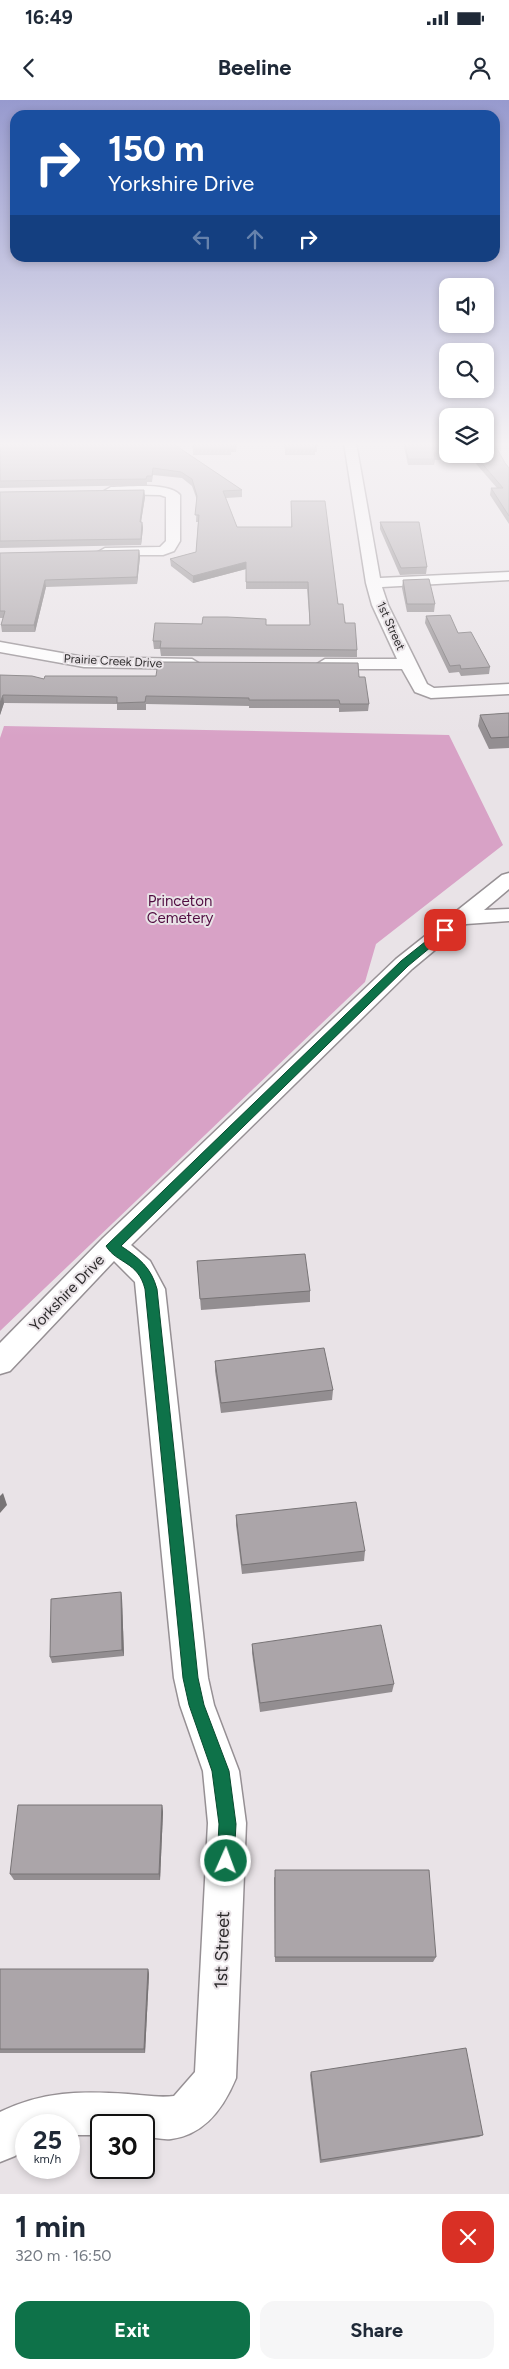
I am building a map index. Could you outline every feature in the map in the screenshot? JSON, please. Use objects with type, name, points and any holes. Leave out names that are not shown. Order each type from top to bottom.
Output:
[{"type":"street","points":[[90,553],[164,550],[169,548],[173,541]]},
{"type":"street","name":"1st Street","points":[[366,541],[373,583],[380,605],[407,664],[421,688],[431,692],[509,689]]},
{"type":"street","points":[[373,583],[509,576]]},
{"type":"street","name":"Prairie Creek Drive","points":[[1,648],[84,662],[204,664]]},
{"type":"street","points":[[310,664],[407,664]]},
{"type":"street","name":"Yorkshire Drive","points":[[0,1362],[112,1246],[404,964],[509,879]]},
{"type":"street","points":[[459,918],[509,915]]},
{"type":"street","name":"1st Street","points":[[0,2141],[4,2136],[30,2119],[67,2113],[176,2117],[199,2103],[215,2078],[227,1824],[220,1771],[196,1705],[191,1678],[151,1289],[148,1276],[134,1261],[112,1246]]},
{"type":"green space","name":"Princeton Cemetery","points":[[4,726],[449,735],[503,845],[376,944],[365,982],[0,1331],[0,738]]},
{"type":"building","points":[[197,541],[330,541],[338,604],[343,604],[345,623],[355,623],[357,650],[160,648],[161,641],[153,641],[155,623],[202,624],[203,617],[227,617],[266,619],[266,625],[310,625],[308,582],[246,582],[246,562],[193,576],[170,559],[196,552]]},
{"type":"building","points":[[389,541],[422,541],[427,567],[401,568]]},
{"type":"building","points":[[139,550],[137,577],[45,580],[34,625],[1,625],[5,611],[0,611],[0,553]]},
{"type":"building","points":[[429,579],[435,604],[407,604],[403,580]]},
{"type":"building","points":[[450,615],[458,633],[471,632],[490,667],[461,669],[460,665],[450,666],[426,616]]},
{"type":"building","points":[[158,662],[358,663],[359,677],[365,677],[369,704],[340,704],[339,700],[249,700],[249,698],[146,696],[145,702],[117,703],[117,697],[3,695],[0,703],[0,675],[32,676],[44,679],[45,676],[156,676]]},
{"type":"building","points":[[509,713],[509,737],[491,738],[480,715]]},
{"type":"building","points":[[305,1254],[310,1291],[200,1299],[197,1261]]},
{"type":"building","points":[[324,1348],[333,1390],[221,1403],[215,1361]]},
{"type":"building","points":[[356,1502],[365,1551],[242,1565],[236,1515]]},
{"type":"building","points":[[121,1592],[122,1650],[50,1657],[51,1599]]},
{"type":"building","points":[[381,1625],[394,1684],[260,1703],[252,1644]]},
{"type":"building","points":[[18,1805],[162,1805],[159,1874],[10,1874]]},
{"type":"building","points":[[275,1870],[429,1870],[436,1957],[275,1957]]},
{"type":"building","points":[[0,1969],[148,1969],[144,2049],[0,2049]]},
{"type":"building","points":[[466,2048],[483,2135],[321,2160],[311,2072]]},
{"type":"route","points":[[226,1861],[227,1824],[220,1771],[196,1705],[191,1678],[154,1304],[148,1276],[134,1261],[112,1246],[404,964],[445,930]]}]
